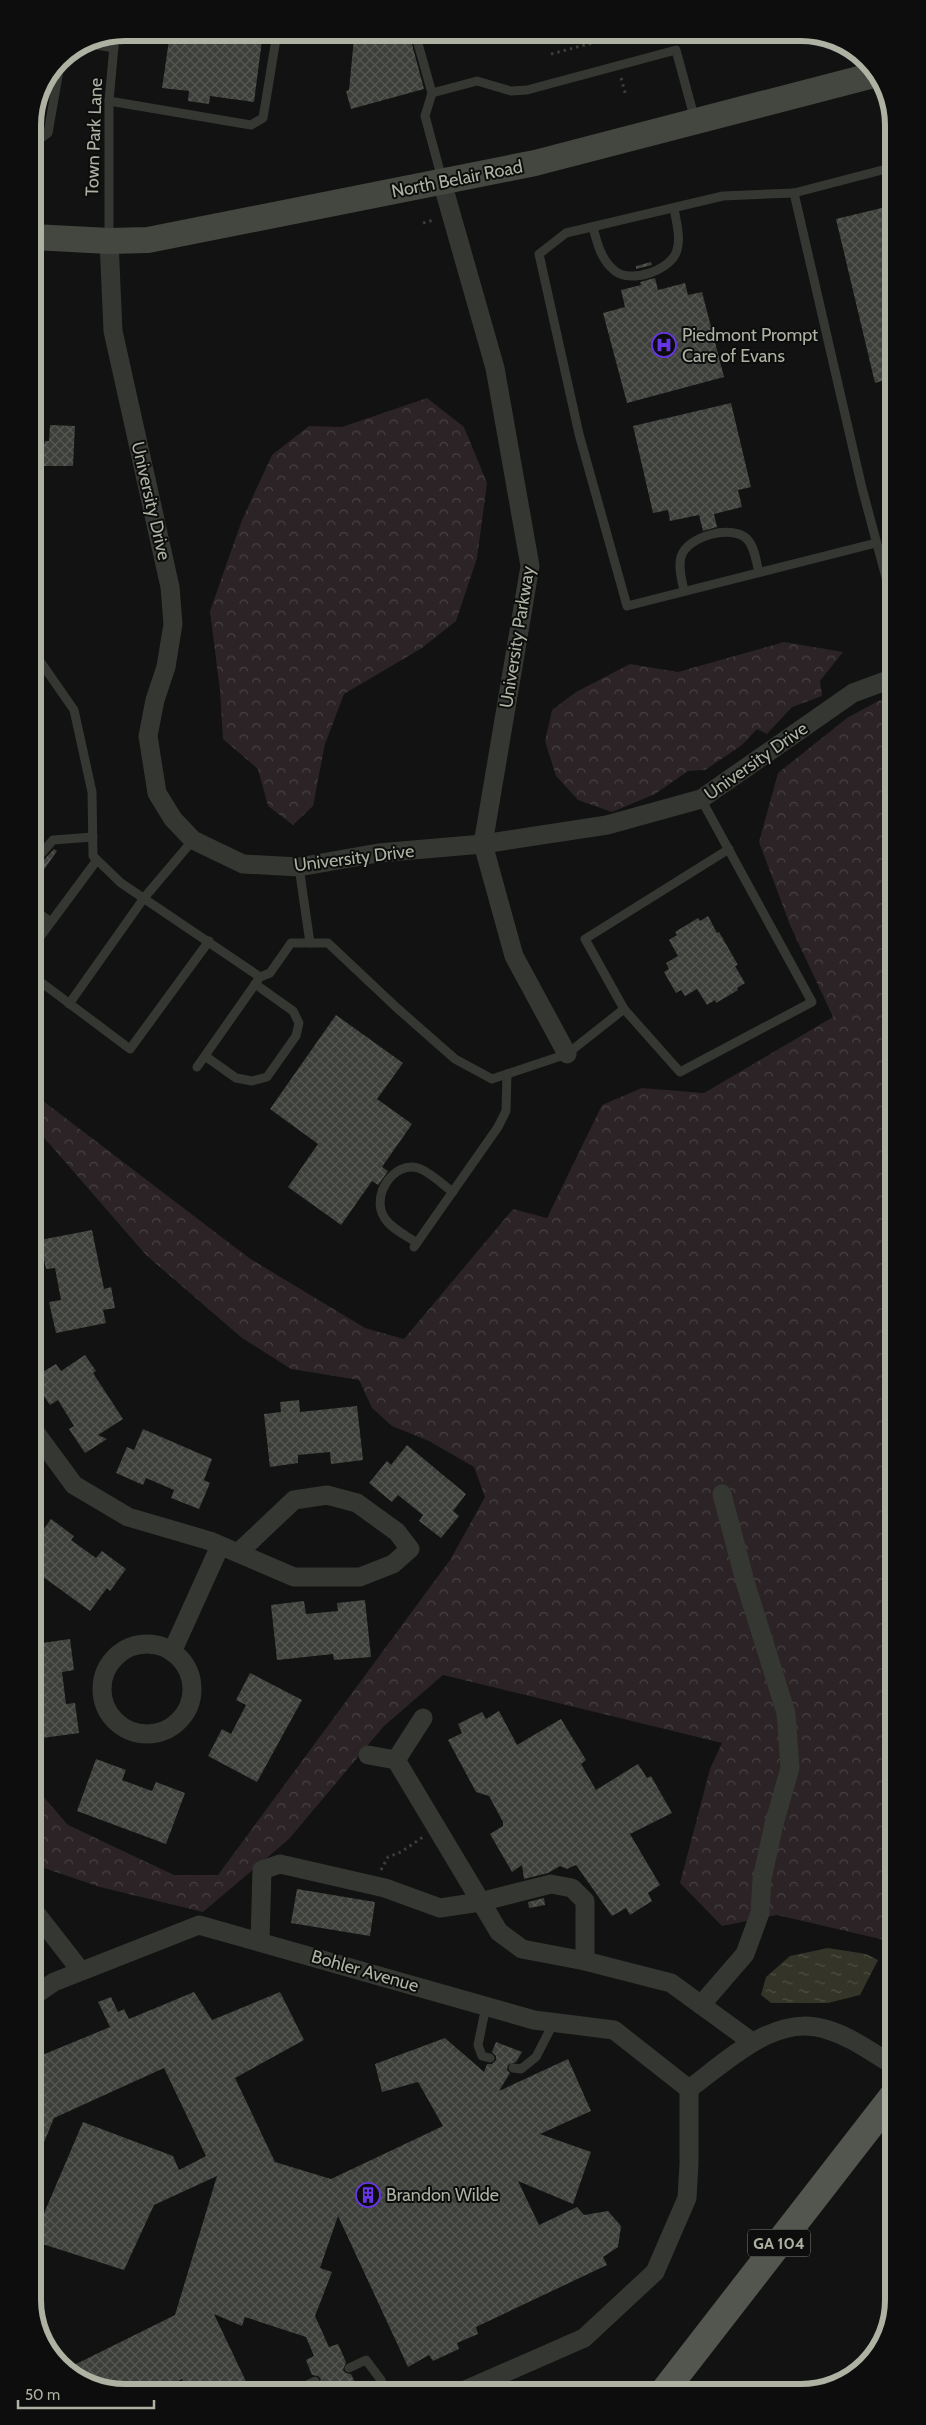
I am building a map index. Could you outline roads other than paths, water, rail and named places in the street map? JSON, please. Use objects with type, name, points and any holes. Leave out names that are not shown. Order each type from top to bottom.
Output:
[{"type":"main road","name":"North Belair Road","points":[[41,237],[109,241],[148,240],[442,182],[535,163],[866,73]]},
{"type":"main road","name":"GA 104","points":[[670,2384],[885,2106]]},
{"type":"street","name":"University Parkway","points":[[442,182],[495,368],[530,566],[483,844],[514,956],[567,1054]]},
{"type":"street","name":"University Drive","points":[[109,241],[113,331],[170,587],[173,624],[166,667],[155,700],[148,736],[157,793],[173,819],[193,840],[242,864],[299,867],[378,853],[483,844],[607,825],[701,800],[853,693],[885,681]]},
{"type":"street","points":[[41,1441],[74,1485],[128,1517],[220,1546],[294,1577],[360,1577],[393,1564],[410,1549],[397,1532],[357,1503],[327,1495],[294,1500],[238,1553]]},
{"type":"street","points":[[701,2005],[745,1954],[760,1913],[762,1879],[774,1824],[790,1768],[786,1713],[746,1585],[722,1494]]},
{"type":"street","points":[[172,1652],[220,1546]]},
{"type":"street","points":[[144,1644],[159,1645],[172,1652],[183,1662],[190,1675],[192,1690],[190,1705],[182,1718],[171,1728],[157,1734],[142,1734],[127,1730],[111,1716],[102,1695],[102,1680],[108,1666],[117,1655],[130,1647],[144,1644]]},
{"type":"street","points":[[396,1760],[423,1718]]},
{"type":"street","points":[[368,1755],[396,1760],[499,1932],[522,1949],[585,1961],[671,1983],[752,2042]]},
{"type":"street","points":[[260,1942],[262,1870],[280,1864],[376,1886],[440,1908],[480,1902],[551,1884],[572,1888],[585,1901],[585,1961]]},
{"type":"street","points":[[41,1920],[81,1971]]},
{"type":"street","name":"Bohler Avenue","points":[[41,1991],[54,1982],[200,1926],[534,2020],[614,2030],[689,2089]]},
{"type":"street","points":[[479,2384],[584,2338],[654,2272],[687,2198],[689,2089],[752,2042],[774,2031],[788,2027],[824,2028],[849,2038],[885,2060]]},
{"type":"lane","points":[[109,101],[251,126],[262,118],[275,41]]},
{"type":"lane","points":[[417,41],[432,93],[425,116],[442,182]]},
{"type":"lane","name":"Town Park Lane","points":[[109,241],[109,101],[114,42]]},
{"type":"lane","points":[[100,46],[114,48]]},
{"type":"lane","points":[[432,93],[477,81],[511,91],[527,90],[676,50],[695,121]]},
{"type":"lane","points":[[41,138],[48,133],[58,75]]},
{"type":"lane","points":[[876,543],[627,606],[579,434],[539,254],[566,233],[723,196],[794,193],[885,169]]},
{"type":"lane","points":[[794,193],[885,575]]},
{"type":"lane","points":[[593,227],[597,247],[616,272],[631,276],[661,269],[674,258],[678,249],[674,208]]},
{"type":"lane","points":[[684,591],[680,562],[684,550],[694,540],[724,532],[741,535],[751,543],[759,572]]},
{"type":"lane","points":[[41,663],[74,710],[92,792],[93,856],[121,883],[209,941],[293,1011],[299,1024],[296,1036],[267,1077],[252,1082],[236,1078],[205,1056]]},
{"type":"lane","points":[[701,800],[729,849],[812,1002],[680,1072],[624,1009],[585,939],[729,849]]},
{"type":"lane","points":[[41,854],[53,840],[93,837]]},
{"type":"lane","points":[[69,1004],[144,898],[193,840]]},
{"type":"lane","points":[[41,936],[97,860]]},
{"type":"lane","points":[[299,867],[310,943]]},
{"type":"lane","points":[[41,915],[51,922]]},
{"type":"lane","points":[[41,982],[130,1049],[209,941]]},
{"type":"lane","points":[[197,1067],[258,981],[270,973],[291,943],[328,943],[455,1059],[492,1079],[567,1054],[624,1009]]},
{"type":"lane","points":[[453,1192],[420,1168],[410,1167],[398,1170],[389,1178],[380,1198],[382,1214],[416,1245],[453,1192],[498,1127],[506,1111],[507,1074]]},
{"type":"lane","points":[[486,2006],[478,2045],[482,2056],[490,2058]]},
{"type":"lane","points":[[513,2068],[521,2070],[536,2057],[554,2022]]},
{"type":"lane","points":[[349,2368],[366,2360],[382,2384]]},
{"type":"lane","points":[[309,2384],[315,2381]]},
{"type":"water","points":[[828,1948],[866,1954],[878,1960],[860,1995],[828,2003],[771,2003],[761,1995],[766,1977],[790,1956]]},
{"type":"place","name":"Piedmont Prompt Care of Evans","points":[[664,345]]},
{"type":"place","name":"Brandon Wilde","points":[[368,2195]]}]
